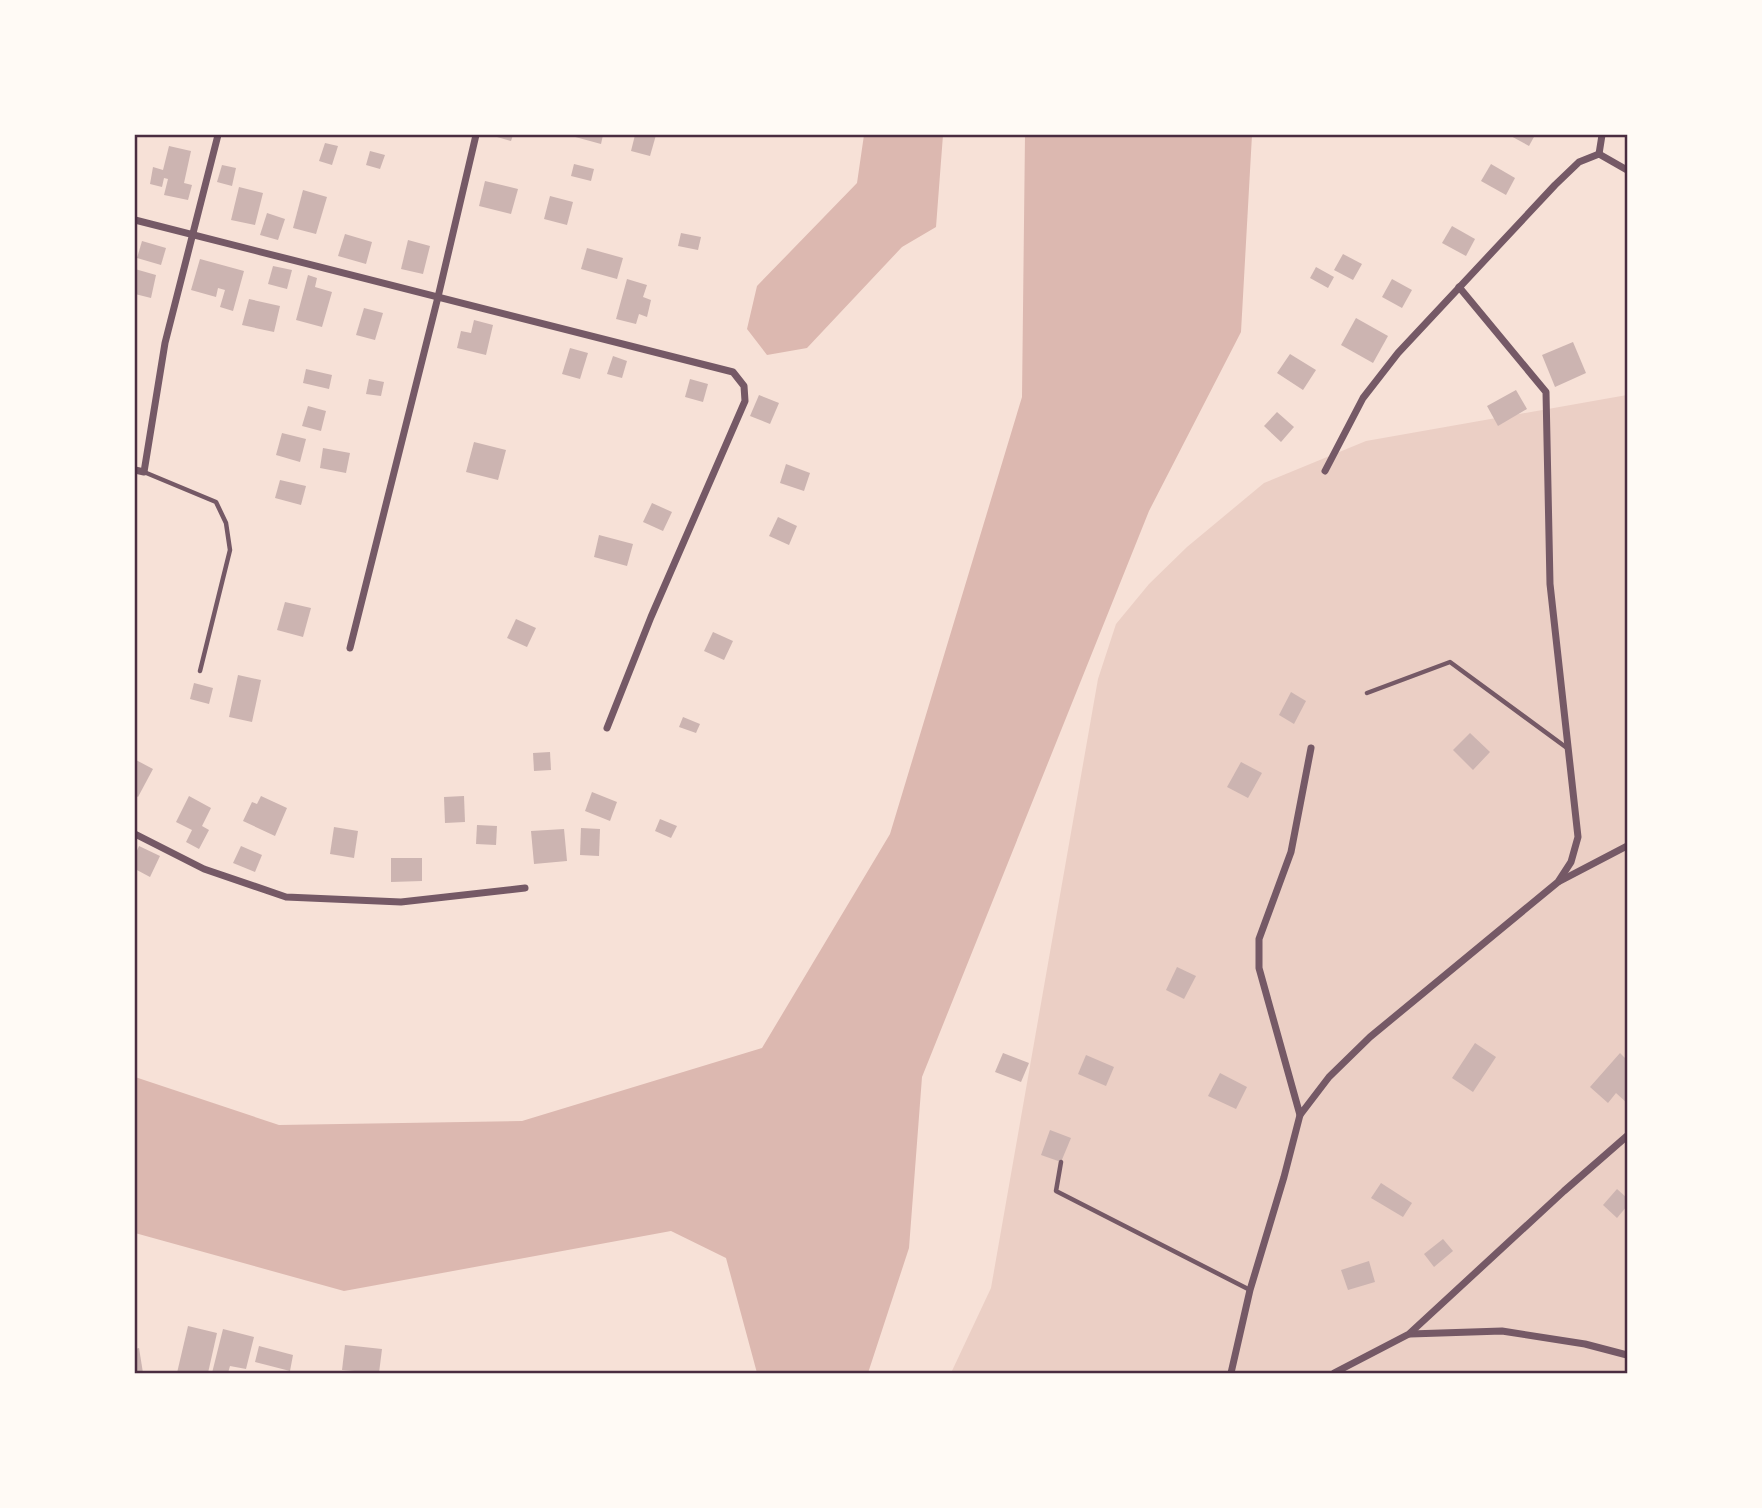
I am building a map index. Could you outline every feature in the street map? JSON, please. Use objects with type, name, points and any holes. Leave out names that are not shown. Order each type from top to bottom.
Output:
[{"type":"street","points":[[135,470],[144,472],[165,343],[218,135]]},
{"type":"street","points":[[350,648],[439,297],[476,135]]},
{"type":"street","points":[[1599,154],[1602,135]]},
{"type":"street","points":[[1599,154],[1627,170]]},
{"type":"street","points":[[1325,471],[1363,398],[1398,354],[1555,185],[1580,162],[1599,154]]},
{"type":"street","points":[[135,220],[733,372],[744,386],[745,401],[651,617],[607,728]]},
{"type":"street","points":[[1459,287],[1546,392],[1550,584],[1578,837],[1571,862],[1558,882]]},
{"type":"street","points":[[1300,1115],[1259,968],[1259,939],[1291,852],[1311,748]]},
{"type":"street","points":[[135,834],[204,869],[286,897],[401,902],[525,888]]},
{"type":"street","points":[[1231,1373],[1250,1290],[1300,1115],[1329,1077],[1370,1037],[1558,882],[1627,846]]},
{"type":"street","points":[[1334,1373],[1409,1334],[1627,1136]]},
{"type":"street","points":[[1409,1334],[1502,1331],[1627,1355]]},
{"type":"lane","points":[[144,472],[216,502],[226,523],[230,550],[200,671]]},
{"type":"lane","points":[[1367,693],[1450,662],[1567,748]]},
{"type":"lane","points":[[1061,1162],[1056,1191],[1250,1290]]},
{"type":"shaded area","points":[[864,135],[943,135],[936,227],[902,247],[807,348],[767,355],[747,329],[757,286],[857,183]]},
{"type":"shaded area","points":[[1025,135],[1252,135],[1241,332],[1149,511],[922,1077],[909,1248],[868,1373],[757,1373],[726,1258],[671,1231],[344,1291],[135,1233],[135,1077],[279,1125],[522,1121],[762,1048],[890,834],[1022,397]]},
{"type":"shaded area","points":[[1627,395],[1627,1373],[951,1373],[991,1288],[1098,679],[1116,624],[1149,584],[1187,547],[1264,483],[1366,441]]},
{"type":"building","points":[[490,135],[513,135],[511,141]]},
{"type":"building","points":[[568,135],[603,135],[601,144]]},
{"type":"building","points":[[635,135],[656,135],[650,156],[631,151]]},
{"type":"building","points":[[1509,135],[1535,135],[1529,146]]},
{"type":"building","points":[[325,143],[338,146],[332,165],[319,161]]},
{"type":"building","points":[[169,146],[191,151],[184,183],[192,185],[188,200],[164,195],[168,179],[164,178],[162,187],[150,184],[153,167],[163,170]]},
{"type":"building","points":[[370,151],[385,155],[380,169],[366,165]]},
{"type":"building","points":[[574,164],[594,169],[591,181],[571,176]]},
{"type":"building","points":[[1491,164],[1515,178],[1506,195],[1481,181]]},
{"type":"building","points":[[222,165],[236,168],[232,186],[217,182]]},
{"type":"building","points":[[485,181],[518,189],[511,214],[479,206]]},
{"type":"building","points":[[239,187],[263,193],[255,225],[231,220]]},
{"type":"building","points":[[303,190],[327,197],[316,234],[293,228]]},
{"type":"building","points":[[550,196],[573,202],[567,225],[544,219]]},
{"type":"building","points":[[267,213],[285,219],[278,240],[260,235]]},
{"type":"building","points":[[1452,226],[1475,239],[1466,256],[1442,243]]},
{"type":"building","points":[[681,233],[701,237],[698,250],[678,246]]},
{"type":"building","points":[[345,234],[372,242],[366,264],[338,256]]},
{"type":"building","points":[[408,240],[430,246],[423,274],[401,269]]},
{"type":"building","points":[[142,241],[166,248],[161,265],[137,258]]},
{"type":"building","points":[[587,248],[623,258],[617,279],[581,269]]},
{"type":"building","points":[[1343,254],[1362,264],[1353,280],[1334,270]]},
{"type":"building","points":[[200,259],[244,271],[233,311],[220,307],[225,290],[218,288],[216,297],[191,290]]},
{"type":"building","points":[[273,266],[292,270],[287,289],[268,284]]},
{"type":"building","points":[[1316,267],[1334,277],[1328,288],[1310,278]]},
{"type":"building","points":[[135,269],[156,275],[151,298],[135,294]]},
{"type":"building","points":[[308,275],[317,278],[315,287],[332,292],[322,327],[296,320]]},
{"type":"building","points":[[627,279],[647,285],[643,297],[651,300],[647,317],[639,314],[636,324],[616,319]]},
{"type":"building","points":[[1392,279],[1412,290],[1402,308],[1382,297]]},
{"type":"building","points":[[249,299],[280,306],[274,332],[242,325]]},
{"type":"building","points":[[364,308],[383,313],[375,340],[356,335]]},
{"type":"building","points":[[1356,318],[1388,336],[1373,363],[1341,345]]},
{"type":"building","points":[[474,320],[493,325],[486,355],[457,348],[461,331],[471,333]]},
{"type":"building","points":[[1573,342],[1586,373],[1555,387],[1542,355]]},
{"type":"building","points":[[570,348],[588,353],[580,379],[562,374]]},
{"type":"building","points":[[1290,354],[1316,370],[1303,390],[1277,373]]},
{"type":"building","points":[[613,356],[627,361],[622,378],[607,374]]},
{"type":"building","points":[[306,369],[332,375],[329,389],[303,383]]},
{"type":"building","points":[[369,379],[384,382],[381,396],[366,394]]},
{"type":"building","points":[[690,379],[708,384],[703,402],[685,397]]},
{"type":"building","points":[[1516,390],[1527,409],[1498,426],[1487,406]]},
{"type":"building","points":[[759,395],[779,403],[770,424],[750,416]]},
{"type":"building","points":[[308,406],[326,411],[321,431],[302,426]]},
{"type":"building","points":[[1277,412],[1294,427],[1281,442],[1264,426]]},
{"type":"building","points":[[282,433],[306,439],[300,462],[276,455]]},
{"type":"building","points":[[474,442],[506,450],[498,480],[466,472]]},
{"type":"building","points":[[323,448],[350,453],[346,473],[320,468]]},
{"type":"building","points":[[786,464],[810,473],[804,491],[780,483]]},
{"type":"building","points":[[280,480],[306,486],[301,505],[275,498]]},
{"type":"building","points":[[652,503],[672,512],[663,531],[643,522]]},
{"type":"building","points":[[778,517],[797,526],[789,545],[769,536]]},
{"type":"building","points":[[599,535],[633,544],[627,566],[594,557]]},
{"type":"building","points":[[285,602],[311,608],[303,637],[277,630]]},
{"type":"building","points":[[516,619],[536,628],[527,647],[507,638]]},
{"type":"building","points":[[713,632],[733,641],[724,660],[704,651]]},
{"type":"building","points":[[238,675],[261,680],[252,722],[229,717]]},
{"type":"building","points":[[194,683],[213,688],[209,704],[190,699]]},
{"type":"building","points":[[1291,692],[1306,701],[1294,724],[1279,715]]},
{"type":"building","points":[[683,717],[700,724],[696,733],[679,727]]},
{"type":"building","points":[[1470,733],[1490,752],[1473,770],[1453,750]]},
{"type":"building","points":[[550,752],[551,770],[534,771],[533,753]]},
{"type":"building","points":[[136,760],[153,769],[138,797],[135,795]]},
{"type":"building","points":[[1241,762],[1262,773],[1248,798],[1227,787]]},
{"type":"building","points":[[592,792],[617,802],[610,821],[585,811]]},
{"type":"building","points":[[189,796],[211,808],[202,826],[209,830],[199,849],[186,842],[192,830],[176,822]]},
{"type":"building","points":[[261,796],[287,808],[275,836],[243,821],[252,802],[257,804]]},
{"type":"building","points":[[464,796],[465,822],[445,823],[444,797]]},
{"type":"building","points":[[660,819],[677,826],[671,838],[655,831]]},
{"type":"building","points":[[477,825],[497,826],[496,845],[476,844]]},
{"type":"building","points":[[334,827],[358,831],[354,858],[330,854]]},
{"type":"building","points":[[581,828],[600,829],[599,856],[580,855]]},
{"type":"building","points":[[564,829],[567,861],[534,864],[531,831]]},
{"type":"building","points":[[139,846],[160,856],[150,877],[135,869],[135,855]]},
{"type":"building","points":[[241,846],[262,855],[255,872],[233,863]]},
{"type":"building","points":[[391,858],[422,858],[422,881],[391,882]]},
{"type":"building","points":[[1177,967],[1196,976],[1184,999],[1166,990]]},
{"type":"building","points":[[1475,1043],[1496,1057],[1473,1092],[1452,1078]]},
{"type":"building","points":[[1003,1053],[1029,1063],[1021,1082],[995,1072]]},
{"type":"building","points":[[1620,1053],[1627,1060],[1627,1103],[1616,1093],[1608,1103],[1590,1087]]},
{"type":"building","points":[[1086,1055],[1114,1067],[1106,1086],[1078,1074]]},
{"type":"building","points":[[1220,1073],[1247,1087],[1236,1109],[1208,1096]]},
{"type":"building","points":[[1050,1130],[1071,1138],[1061,1162],[1041,1155]]},
{"type":"building","points":[[1381,1183],[1412,1203],[1403,1217],[1371,1198]]},
{"type":"building","points":[[1617,1189],[1627,1198],[1627,1206],[1617,1218],[1603,1205]]},
{"type":"building","points":[[1443,1239],[1453,1251],[1434,1267],[1424,1254]]},
{"type":"building","points":[[1369,1261],[1375,1282],[1348,1290],[1341,1270]]},
{"type":"building","points":[[188,1326],[217,1333],[208,1373],[177,1373]]},
{"type":"building","points":[[223,1329],[254,1337],[246,1369],[230,1366],[228,1373],[212,1373]]},
{"type":"building","points":[[345,1345],[382,1349],[379,1373],[342,1370]]},
{"type":"building","points":[[259,1346],[293,1355],[290,1371],[255,1362]]},
{"type":"building","points":[[139,1348],[143,1373],[135,1373],[135,1349]]}]
